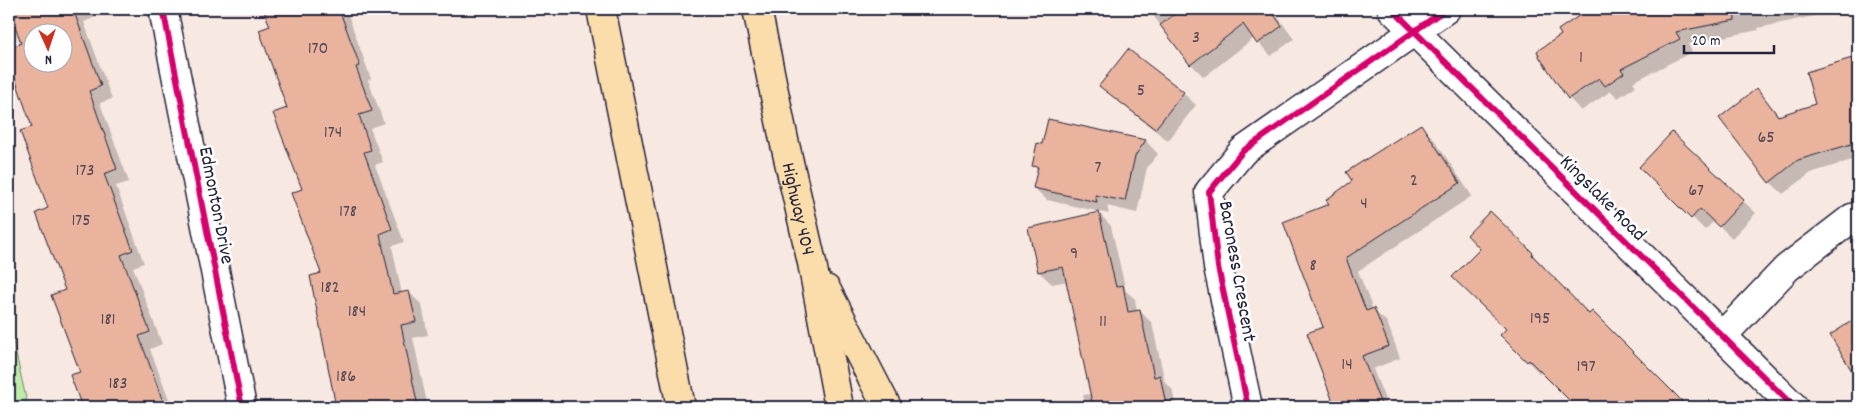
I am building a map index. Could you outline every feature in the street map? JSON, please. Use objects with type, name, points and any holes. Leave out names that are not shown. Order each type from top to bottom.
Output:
[{"type":"highway","points":[[601,9],[682,407]]},
{"type":"highway","name":"Highway 404","points":[[757,9],[812,263],[839,407]]},
{"type":"highway","points":[[812,263],[887,407]]},
{"type":"street","name":"Edmonton Drive","points":[[163,9],[242,407]]},
{"type":"street","name":"Kingslake Road","points":[[1392,9],[1794,407]]},
{"type":"street","name":"Baroness Crescent","points":[[1248,407],[1218,267],[1209,192],[1243,151],[1446,9]]},
{"type":"street","points":[[1722,336],[1787,268],[1852,218],[1858,216]]},
{"type":"green space","points":[[9,323],[28,407],[9,407]]},
{"type":"building","points":[[9,9],[73,9],[101,86],[89,91],[117,169],[104,174],[133,250],[121,255],[150,332],[139,336],[165,407],[82,407],[70,375],[80,372],[51,295],[65,290],[36,213],[48,208],[20,131],[32,127],[9,61],[9,48],[21,43]]},
{"type":"building","points":[[263,9],[339,9],[360,66],[356,67],[372,111],[359,115],[371,150],[364,152],[392,229],[380,234],[393,294],[409,291],[416,322],[401,325],[418,407],[336,407],[310,276],[321,273],[291,193],[302,189],[273,113],[287,108],[259,30],[270,26]]},
{"type":"building","points":[[1182,9],[1270,9],[1282,26],[1257,44],[1243,24],[1190,65],[1160,25]]},
{"type":"building","points":[[1589,9],[1734,9],[1735,20],[1676,32],[1680,39],[1621,69],[1624,73],[1605,86],[1599,78],[1568,99],[1537,51],[1561,35],[1558,30]]},
{"type":"building","points":[[1128,49],[1184,92],[1155,129],[1099,86]]},
{"type":"building","points":[[1852,58],[1858,78],[1858,142],[1798,160],[1769,183],[1719,118],[1757,88],[1778,116],[1815,104],[1806,72]]},
{"type":"building","points":[[1048,119],[1146,140],[1135,156],[1125,201],[1095,195],[1097,202],[1033,188],[1038,167],[1032,166],[1037,143],[1042,144]]},
{"type":"building","points":[[1421,124],[1460,183],[1346,258],[1366,311],[1374,308],[1389,346],[1362,356],[1382,407],[1335,407],[1307,333],[1323,327],[1283,222],[1329,204],[1326,200],[1352,181],[1346,172]]},
{"type":"building","points":[[1672,132],[1744,200],[1719,227],[1700,209],[1691,219],[1639,167]]},
{"type":"building","points":[[1490,211],[1533,253],[1532,255],[1589,314],[1592,311],[1688,407],[1576,407],[1529,360],[1527,362],[1500,335],[1506,329],[1452,277],[1480,249],[1467,235]]},
{"type":"building","points":[[1099,212],[1116,287],[1123,285],[1128,312],[1140,310],[1154,377],[1160,375],[1166,405],[1153,407],[1093,407],[1063,267],[1038,272],[1028,228]]},
{"type":"building","points":[[1858,317],[1858,381],[1830,335]]},
{"type":"cycle path","points":[[163,9],[242,407]]},
{"type":"cycle path","points":[[1392,9],[1794,407]]},
{"type":"cycle path","points":[[1248,407],[1218,267],[1209,192],[1243,151],[1446,9]]}]
